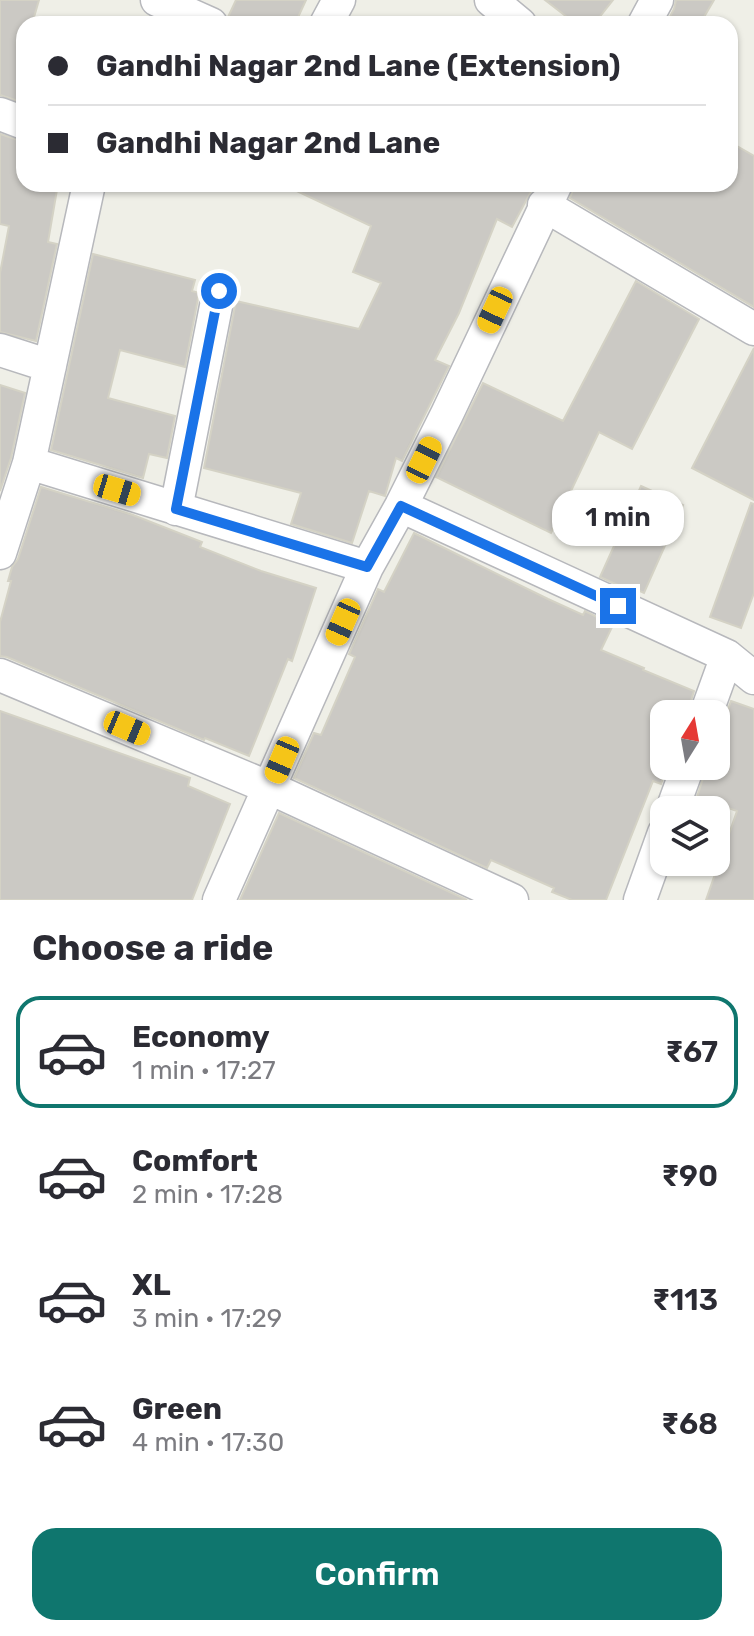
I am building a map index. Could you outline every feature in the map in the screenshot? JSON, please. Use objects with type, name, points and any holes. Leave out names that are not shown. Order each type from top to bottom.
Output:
[{"type":"street","points":[[157,0],[193,16]]},
{"type":"street","points":[[491,0],[510,16]]},
{"type":"street","points":[[0,553],[29,463],[87,192]]},
{"type":"street","points":[[219,900],[367,567],[447,414],[550,195],[754,329]]},
{"type":"street","points":[[176,509],[219,291]]},
{"type":"street","points":[[0,350],[50,366]]},
{"type":"street","points":[[29,463],[367,567]]},
{"type":"street","points":[[401,506],[727,656],[754,678]]},
{"type":"street","points":[[711,700],[727,656]]},
{"type":"street","points":[[0,675],[270,788],[512,900]]},
{"type":"street","points":[[640,900],[650,872]]},
{"type":"building","points":[[0,0],[39,0],[34,16],[16,16],[16,100],[0,95]]},
{"type":"building","points":[[236,0],[306,0],[299,16],[228,16]]},
{"type":"building","points":[[545,0],[613,0],[600,16],[566,16]]},
{"type":"building","points":[[676,0],[714,0],[705,16],[670,16]]},
{"type":"building","points":[[0,134],[16,139],[16,192],[57,192],[48,242],[57,244],[36,341],[0,332],[0,273],[9,226],[0,224]]},
{"type":"building","points":[[738,147],[754,156],[754,307],[570,198],[572,192],[738,192]]},
{"type":"building","points":[[299,192],[531,192],[512,227],[497,219],[459,313],[435,360],[449,366],[402,461],[396,458],[385,496],[369,491],[352,543],[291,524],[301,493],[204,468],[236,301],[359,329],[381,283],[353,272],[371,226]]},
{"type":"building","points":[[93,254],[195,280],[192,291],[199,293],[185,367],[120,350],[108,398],[175,416],[167,458],[149,454],[143,478],[51,450]]},
{"type":"building","points":[[636,281],[699,319],[632,449],[599,432],[551,533],[436,477],[483,383],[563,421]]},
{"type":"building","points":[[754,348],[754,500],[692,468]]},
{"type":"building","points":[[0,385],[25,393],[11,458],[0,491]]},
{"type":"building","points":[[641,486],[683,505],[644,593],[600,577]]},
{"type":"building","points":[[41,487],[133,515],[202,542],[200,547],[316,588],[292,661],[288,659],[249,756],[0,656],[0,622],[11,581],[8,581]]},
{"type":"building","points":[[751,503],[754,504],[754,593],[741,628],[710,617]]},
{"type":"building","points":[[414,533],[548,599],[583,615],[585,611],[613,625],[601,650],[694,691],[691,700],[650,700],[650,780],[662,780],[661,784],[653,781],[606,900],[572,900],[552,892],[554,888],[491,860],[487,868],[294,778],[314,733],[321,735],[355,657],[349,654],[378,589],[384,592]]},
{"type":"building","points":[[731,701],[754,709],[754,900],[706,900],[714,876],[730,876],[730,831],[737,811],[730,809],[730,796],[697,796],[702,780],[730,780]]},
{"type":"building","points":[[0,711],[190,778],[188,786],[230,804],[192,900],[0,900]]},
{"type":"building","points":[[279,813],[467,900],[240,900]]},
{"type":"route","points":[[219,291],[176,509],[367,567],[401,506],[618,606]]}]
